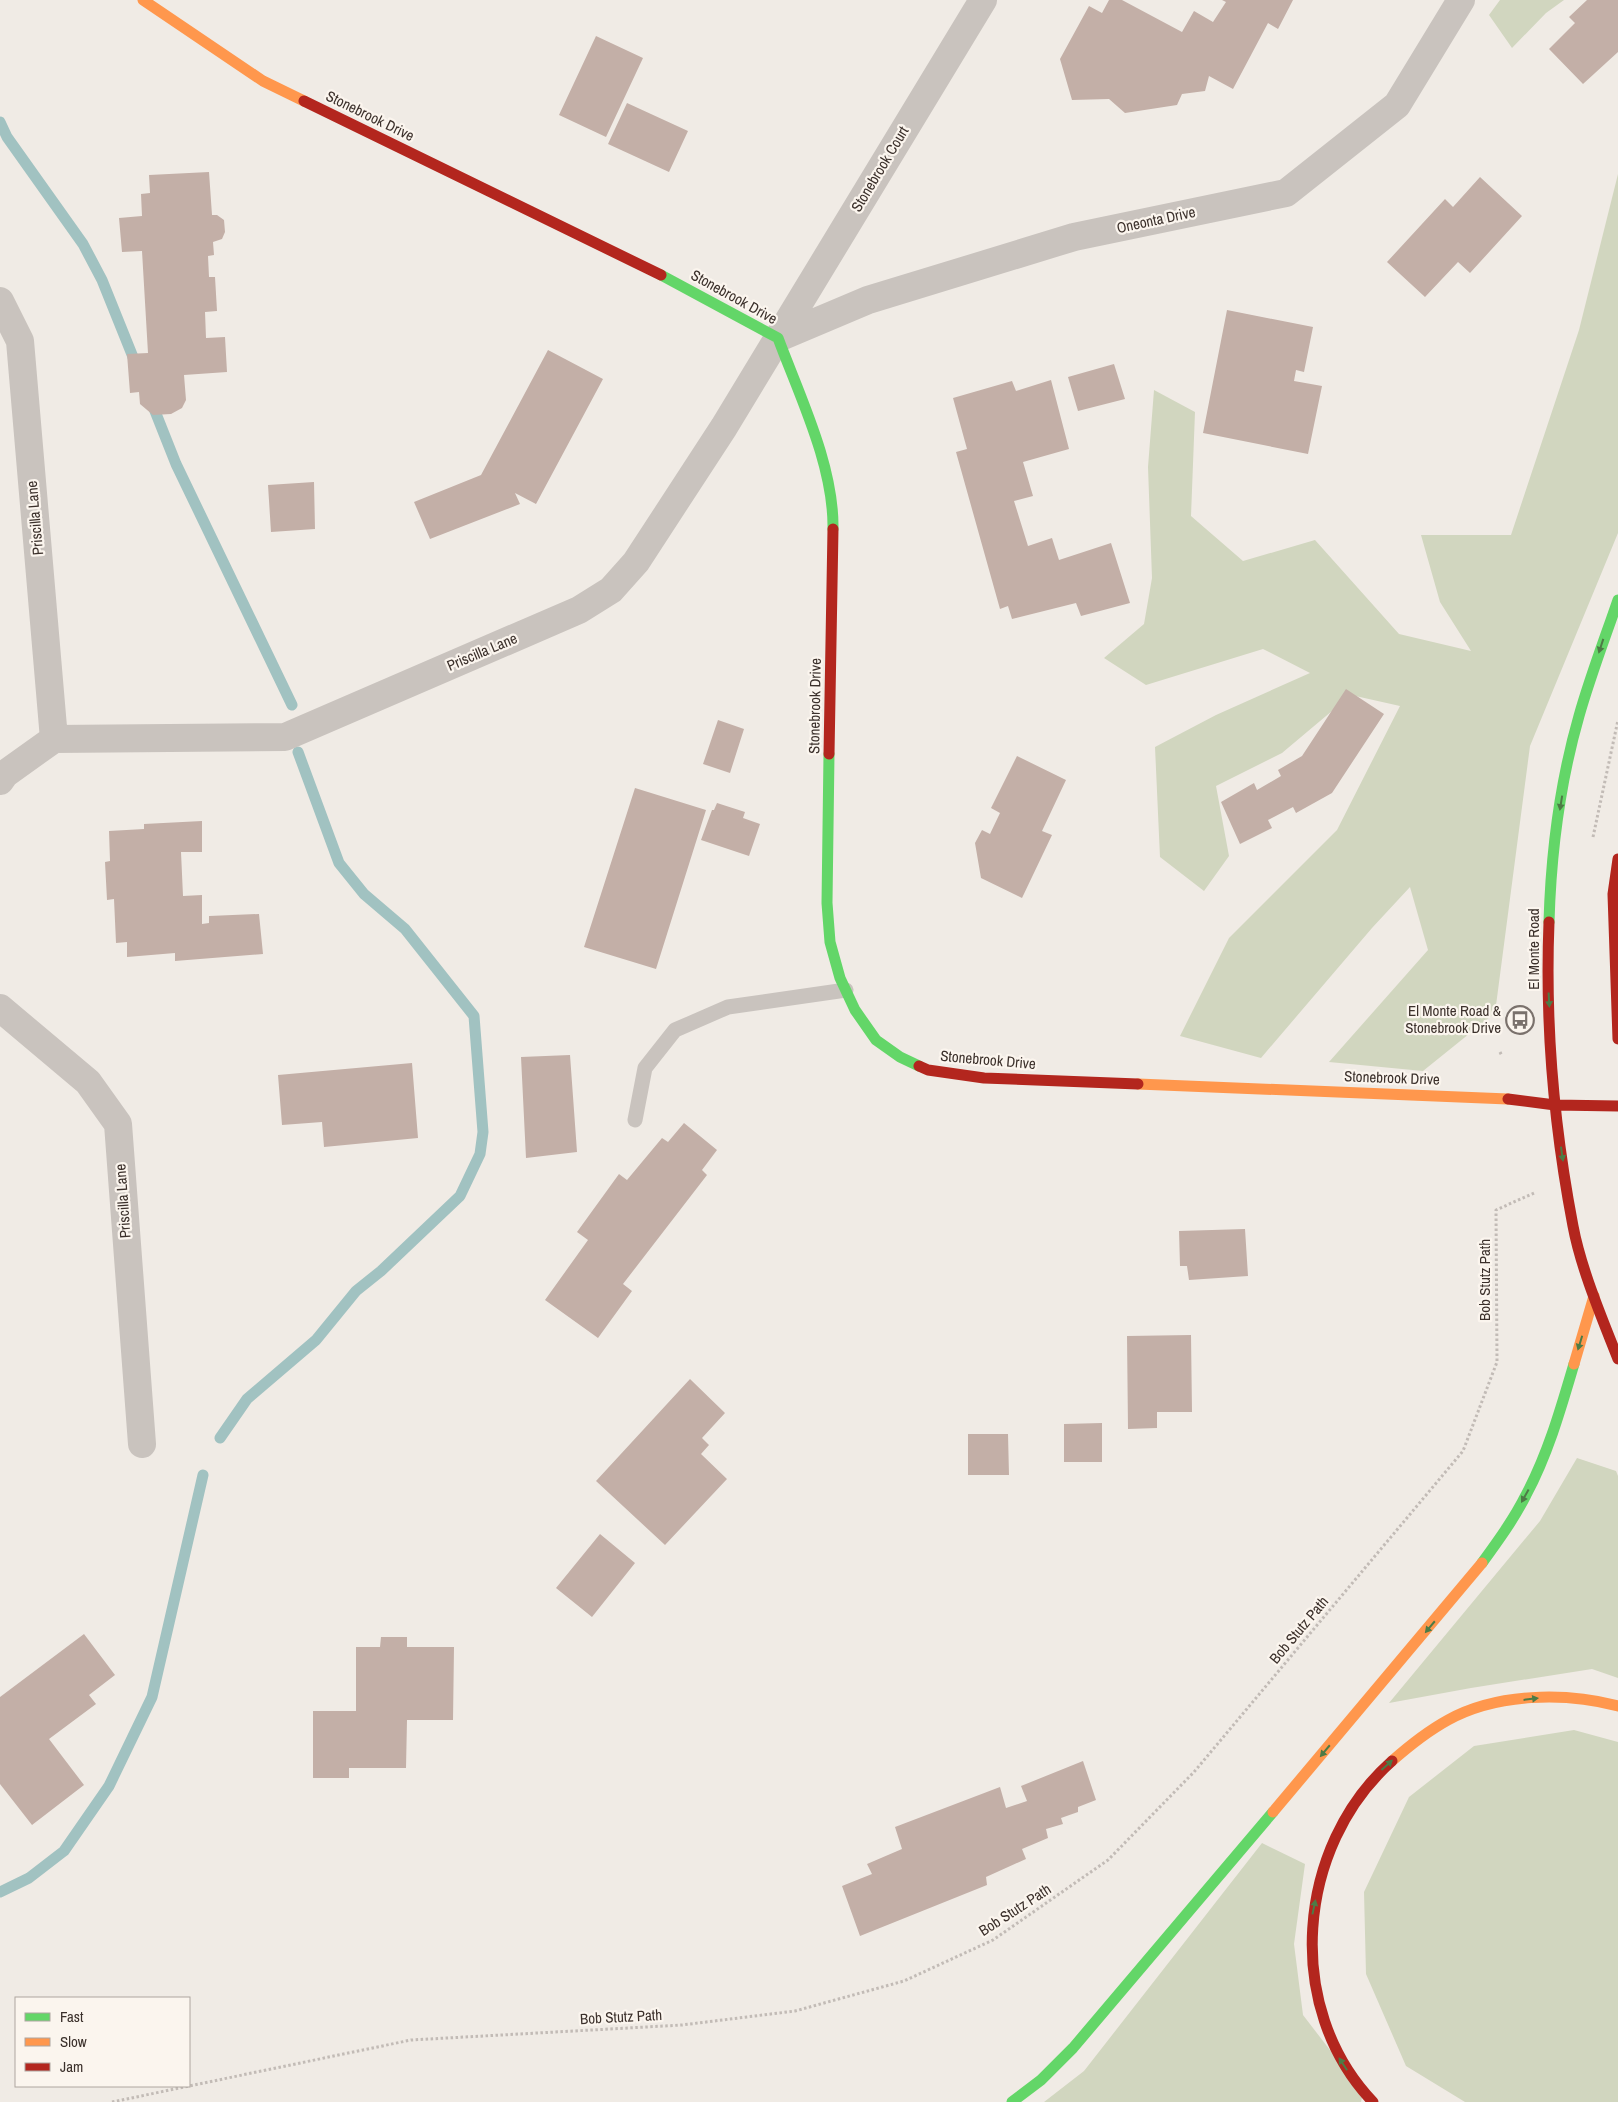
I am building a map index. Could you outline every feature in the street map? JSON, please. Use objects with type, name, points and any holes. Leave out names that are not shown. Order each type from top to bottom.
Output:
[{"type":"main road","name":"Stonebrook Drive","points":[[143,0],[263,81],[606,247],[693,291],[778,338],[825,471],[833,517],[827,903],[830,942],[846,990],[855,1010],[876,1040],[900,1057],[928,1070],[984,1078],[1439,1095],[1499,1098],[1555,1105],[1618,1106]]},
{"type":"main road","name":"El Monte Road","points":[[1618,600],[1579,716],[1561,799],[1550,885],[1547,968],[1555,1105],[1573,1227],[1594,1296],[1618,1359]]},
{"type":"main road","points":[[1618,859],[1613,894],[1618,1039]]},
{"type":"main road","points":[[1012,2102],[1041,2080],[1073,2048],[1472,1577],[1507,1529],[1533,1482],[1550,1436],[1594,1296]]},
{"type":"main road","points":[[1373,2102],[1340,2061],[1322,2020],[1313,1973],[1311,1919],[1322,1868],[1344,1820],[1374,1777],[1410,1744],[1449,1720],[1491,1705],[1537,1698],[1586,1699],[1618,1706]]},
{"type":"street","name":"Stonebrook Court","points":[[778,338],[983,0]]},
{"type":"street","name":"Oneonta Drive","points":[[778,338],[868,300],[1074,237],[1286,193],[1397,105],[1462,0]]},
{"type":"street","name":"Priscilla Lane","points":[[0,301],[20,341],[54,739],[285,737],[579,610],[611,590],[636,562],[724,427],[778,338]]},
{"type":"street","points":[[0,781],[6,774],[54,739]]},
{"type":"street","name":"Priscilla Lane","points":[[0,1008],[88,1082],[118,1124],[142,1444]]},
{"type":"lane","points":[[635,1120],[645,1068],[675,1030],[728,1007],[846,990]]},
{"type":"path","name":"Bob Stutz Path","points":[[190,2086],[411,2040],[682,2025],[795,2011],[904,1981],[993,1940],[1108,1860],[1194,1772],[1463,1451],[1497,1362],[1496,1210],[1534,1193]]},
{"type":"path","name":"Bob Stutz Path","points":[[112,2102],[184,2087]]},
{"type":"green space","points":[[1500,0],[1564,0],[1546,13],[1512,48],[1489,15]]},
{"type":"green space","points":[[1618,174],[1618,533],[1530,746],[1495,1013],[1423,1071],[1329,1062],[1428,950],[1410,887],[1372,928],[1261,1058],[1180,1036],[1229,938],[1337,830],[1400,706],[1351,695],[1282,753],[1216,786],[1229,856],[1204,891],[1160,857],[1155,747],[1216,715],[1310,673],[1263,649],[1146,685],[1104,658],[1144,624],[1152,578],[1148,467],[1154,390],[1195,412],[1191,516],[1243,561],[1315,540],[1399,634],[1471,651],[1440,602],[1421,535],[1511,535],[1579,330]]},
{"type":"green space","points":[[1577,1458],[1616,1471],[1618,1476],[1618,1678],[1592,1669],[1389,1703],[1540,1521]]},
{"type":"green space","points":[[1574,1730],[1618,1742],[1618,2102],[1465,2102],[1406,2066],[1366,1974],[1364,1892],[1409,1797],[1474,1746]]},
{"type":"green space","points":[[1262,1843],[1305,1864],[1294,1944],[1303,2015],[1363,2093],[1361,2102],[1044,2102],[1084,2071]]},
{"type":"building","points":[[1109,0],[1122,0],[1182,32],[1194,11],[1213,22],[1226,2],[1222,0],[1293,0],[1278,29],[1268,23],[1233,89],[1209,76],[1205,91],[1182,94],[1177,105],[1125,113],[1109,99],[1072,100],[1060,59],[1089,6],[1102,13]]},
{"type":"building","points":[[1587,0],[1618,0],[1618,52],[1583,84],[1549,49],[1575,23],[1569,17]]},
{"type":"building","points":[[596,36],[643,58],[606,137],[559,115]]},
{"type":"building","points":[[627,103],[688,131],[669,172],[608,144]]},
{"type":"building","points":[[209,172],[212,215],[217,215],[224,220],[225,232],[222,239],[213,242],[214,255],[208,256],[209,277],[215,277],[217,311],[205,312],[206,338],[225,337],[227,372],[184,375],[186,400],[182,408],[171,414],[153,415],[140,404],[139,392],[130,393],[127,354],[148,353],[142,251],[122,252],[119,218],[142,216],[141,194],[150,193],[149,175]]},
{"type":"building","points":[[1480,177],[1522,216],[1470,273],[1458,262],[1425,297],[1387,262],[1445,199],[1453,207]]},
{"type":"building","points":[[1227,310],[1313,327],[1304,372],[1296,370],[1294,381],[1322,386],[1308,454],[1203,433]]},
{"type":"building","points":[[548,350],[603,379],[536,504],[515,493],[520,504],[430,539],[414,502],[481,475]]},
{"type":"building","points":[[1114,364],[1125,399],[1078,411],[1068,377]]},
{"type":"building","points":[[1051,380],[1069,449],[1023,462],[1033,496],[1014,501],[1028,546],[1052,538],[1059,560],[1111,543],[1130,603],[1081,616],[1076,603],[1012,619],[1008,606],[1000,609],[956,452],[967,449],[953,398],[1012,381],[1016,391]]},
{"type":"building","points":[[314,482],[315,529],[271,532],[268,485]]},
{"type":"building","points":[[1346,689],[1384,714],[1332,793],[1296,813],[1293,807],[1268,820],[1272,828],[1240,844],[1221,802],[1254,783],[1257,790],[1281,776],[1278,770],[1302,756]]},
{"type":"building","points":[[718,720],[744,729],[730,773],[703,764]]},
{"type":"building","points":[[1017,756],[1066,780],[1042,831],[1052,835],[1022,898],[981,878],[975,843],[982,830],[990,834],[1000,813],[991,808]]},
{"type":"building","points":[[635,788],[706,810],[656,969],[584,947]]},
{"type":"building","points":[[717,803],[745,812],[743,818],[760,824],[749,856],[701,840],[712,810],[714,810]]},
{"type":"building","points":[[202,821],[202,852],[181,852],[183,896],[202,895],[202,924],[209,923],[209,916],[259,914],[263,954],[175,961],[175,953],[127,957],[127,942],[116,943],[114,899],[107,900],[105,862],[110,861],[109,831],[144,829],[144,824]]},
{"type":"building","points":[[570,1055],[577,1152],[526,1158],[521,1057]]},
{"type":"building","points":[[412,1063],[418,1138],[324,1147],[322,1122],[282,1125],[278,1075]]},
{"type":"building","points":[[684,1123],[717,1150],[702,1170],[707,1175],[623,1284],[632,1291],[598,1338],[545,1300],[588,1240],[577,1232],[619,1174],[627,1180],[662,1138],[668,1142]]},
{"type":"building","points":[[1245,1229],[1248,1276],[1189,1280],[1187,1266],[1180,1266],[1179,1231]]},
{"type":"building","points":[[1191,1335],[1192,1412],[1157,1412],[1157,1428],[1128,1429],[1127,1336]]},
{"type":"building","points":[[690,1379],[725,1413],[702,1438],[709,1445],[701,1454],[727,1479],[665,1545],[596,1481]]},
{"type":"building","points":[[1102,1423],[1102,1462],[1064,1462],[1064,1424]]},
{"type":"building","points":[[968,1434],[1008,1434],[1009,1475],[968,1475]]},
{"type":"building","points":[[600,1534],[635,1563],[592,1617],[556,1588]]},
{"type":"building","points":[[84,1634],[115,1675],[89,1695],[96,1704],[49,1739],[84,1785],[32,1825],[0,1784],[0,1697]]},
{"type":"building","points":[[381,1637],[407,1637],[407,1647],[454,1647],[453,1720],[407,1720],[406,1768],[349,1768],[349,1778],[313,1778],[313,1711],[356,1711],[356,1647],[380,1647]]},
{"type":"building","points":[[1083,1761],[1096,1800],[1078,1807],[1078,1812],[1061,1818],[1063,1824],[1046,1829],[1048,1838],[1022,1849],[1026,1859],[986,1877],[987,1885],[860,1936],[842,1886],[872,1874],[867,1864],[902,1849],[895,1827],[1000,1787],[1006,1808],[1027,1801],[1021,1786]]},
{"type":"waterway","points":[[0,122],[7,137],[83,244],[102,280],[137,367]]},
{"type":"waterway","points":[[151,401],[176,464],[292,705]]},
{"type":"waterway","points":[[220,1438],[247,1399],[316,1340],[356,1291],[381,1271],[460,1196],[480,1154],[483,1132],[474,1016],[405,929],[364,894],[339,863],[298,752]]},
{"type":"waterway","points":[[0,1892],[29,1878],[64,1851],[109,1786],[152,1697],[203,1475]]},
{"type":"traffic: fast","points":[[661,275],[778,338],[822,456],[832,505],[833,529]]},
{"type":"traffic: fast","points":[[1549,922],[1554,844],[1572,741],[1583,701],[1618,600]]},
{"type":"traffic: fast","points":[[829,754],[827,903],[830,942],[840,978],[855,1010],[876,1040],[900,1057],[919,1066]]},
{"type":"traffic: fast","points":[[1482,1563],[1511,1521],[1534,1479],[1553,1431],[1574,1364]]},
{"type":"traffic: fast","points":[[1012,2102],[1041,2080],[1073,2048],[1273,1812]]},
{"type":"traffic: slow","points":[[143,0],[263,81],[304,101]]},
{"type":"traffic: slow","points":[[1138,1084],[1508,1099]]},
{"type":"traffic: slow","points":[[1574,1364],[1594,1296]]},
{"type":"traffic: slow","points":[[1273,1812],[1482,1563]]},
{"type":"traffic: slow","points":[[1392,1761],[1441,1724],[1467,1711],[1488,1704],[1509,1700],[1554,1697],[1576,1698],[1618,1706]]},
{"type":"traffic: jam","points":[[304,101],[661,275]]},
{"type":"traffic: jam","points":[[829,754],[833,529]]},
{"type":"traffic: jam","points":[[1618,859],[1613,894],[1618,1039]]},
{"type":"traffic: jam","points":[[1549,922],[1548,998],[1552,1075],[1566,1189],[1581,1259],[1618,1359]]},
{"type":"traffic: jam","points":[[919,1066],[928,1070],[984,1078],[1138,1084]]},
{"type":"traffic: jam","points":[[1508,1099],[1555,1105],[1618,1106]]},
{"type":"traffic: jam","points":[[1373,2102],[1344,2064],[1325,2021],[1314,1975],[1313,1928],[1320,1881],[1336,1837],[1360,1796],[1392,1761]]},
{"type":"place","name":"El Monte Road & Stonebrook Drive","points":[[1520,1020]]}]
